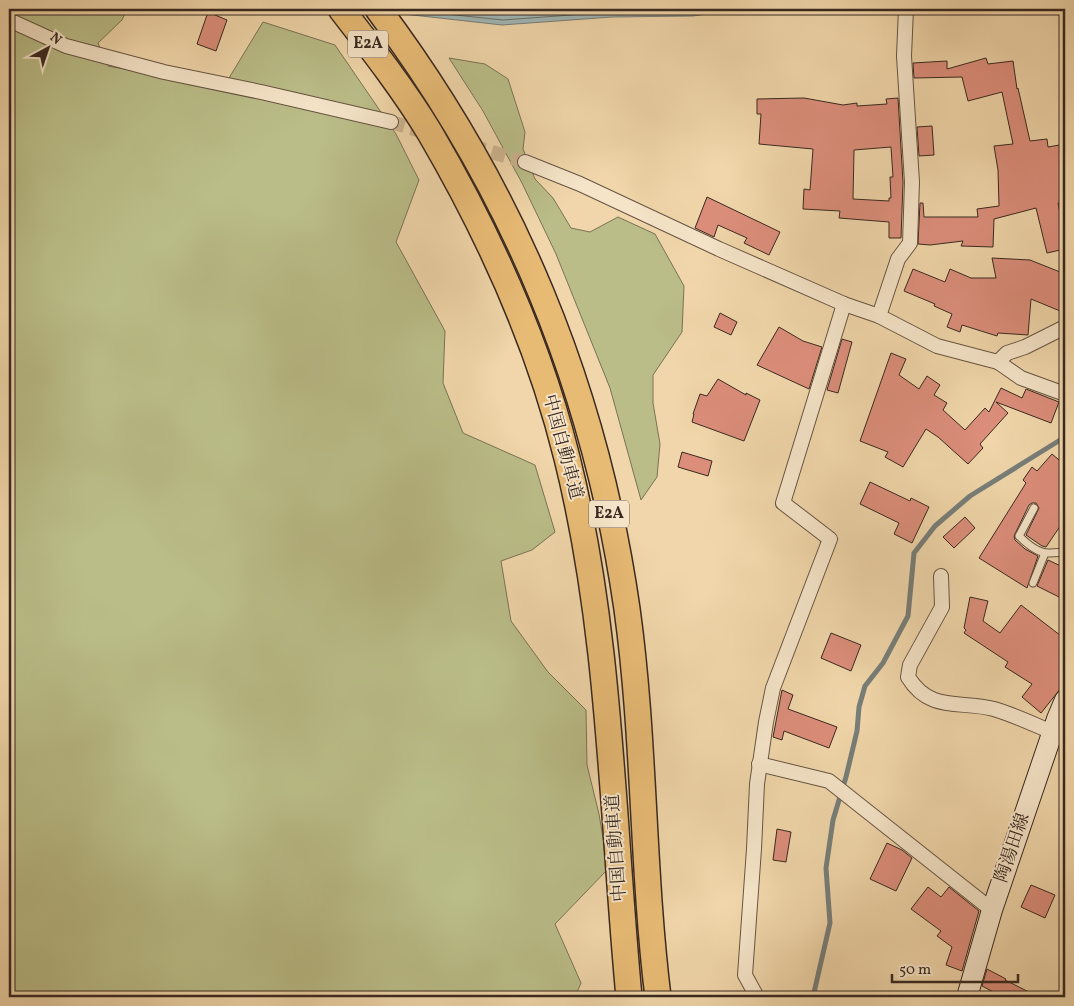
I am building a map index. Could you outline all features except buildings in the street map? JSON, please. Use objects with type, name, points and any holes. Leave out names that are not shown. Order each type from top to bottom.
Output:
[{"type":"highway","name":"中国自動車道","points":[[341,9],[394,80],[429,132],[462,193],[499,266],[528,333],[550,397],[567,458],[582,526],[592,591],[607,708],[629,997]]},
{"type":"highway","name":"中国自動車道","points":[[378,9],[421,68],[455,121],[491,184],[525,255],[554,323],[577,388],[595,452],[611,523],[626,609],[638,714],[652,950],[658,997]]},
{"type":"main road","name":"陶湯田線","points":[[967,997],[992,910],[1052,732],[1065,700]]},
{"type":"street","points":[[879,316],[898,259],[910,243],[912,182],[904,56],[906,9]]},
{"type":"street","points":[[9,20],[66,46],[164,72],[262,92],[391,122]]},
{"type":"street","points":[[526,162],[580,184],[719,249],[844,304],[879,316],[937,346],[998,362],[1022,378],[1065,394]]},
{"type":"street","points":[[758,997],[745,975],[759,764],[773,688],[830,539],[782,503],[844,304]]},
{"type":"street","points":[[998,362],[1007,353],[1025,347],[1065,327]]},
{"type":"street","points":[[941,576],[942,607],[910,665],[908,678],[914,688],[934,702],[984,707],[1008,713],[1052,732]]},
{"type":"street","points":[[759,764],[829,781],[992,910]]},
{"type":"lane","points":[[1034,508],[1019,536],[1028,545],[1045,553],[1065,553]]},
{"type":"lane","points":[[1033,583],[1045,553]]},
{"type":"green space","points":[[9,9],[127,9],[122,20],[98,43],[108,66],[174,78],[229,78],[263,22],[335,45],[396,134],[419,180],[396,242],[445,331],[443,383],[463,433],[535,465],[555,532],[532,550],[501,561],[511,621],[548,672],[586,710],[587,765],[599,814],[608,869],[555,924],[581,983],[575,997],[9,997]]},
{"type":"green space","points":[[449,58],[485,64],[508,79],[525,132],[523,149],[535,179],[553,198],[571,228],[590,232],[618,217],[655,234],[684,286],[682,332],[653,375],[653,403],[660,444],[657,477],[641,500],[610,388],[556,254],[522,183],[483,111]]},
{"type":"water","points":[[359,9],[741,9],[693,16],[612,17],[502,25]]},
{"type":"waterway","points":[[813,997],[830,923],[826,868],[833,820],[857,731],[859,707],[865,686],[883,663],[908,616],[914,553],[935,526],[970,496],[1065,437]]},
{"type":"tunnel","points":[[391,122],[525,162]]}]
